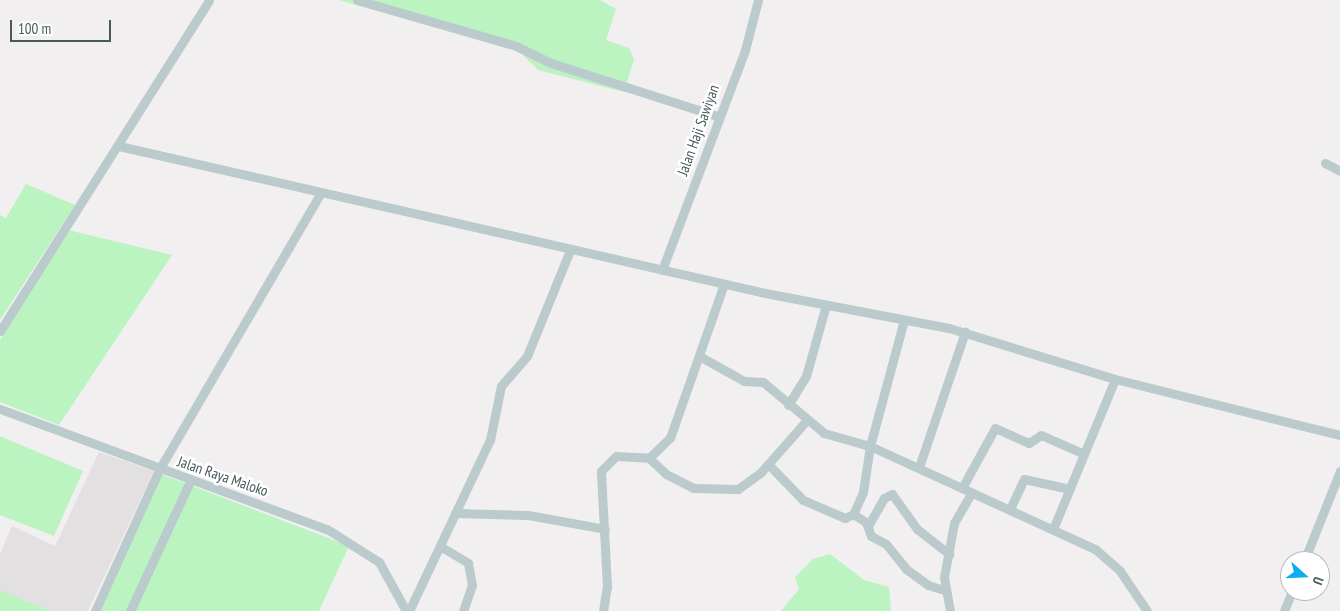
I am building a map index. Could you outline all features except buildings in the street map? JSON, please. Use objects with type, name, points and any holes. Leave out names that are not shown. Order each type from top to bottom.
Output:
[{"type":"street","points":[[0,331],[120,146],[209,0]]},
{"type":"street","points":[[357,0],[516,46],[550,63],[718,116]]},
{"type":"street","name":"Jalan Haji Sawiyan","points":[[662,270],[718,116],[745,50],[758,0]]},
{"type":"street","points":[[120,146],[320,194],[724,284],[965,332],[1115,379],[1340,435]]},
{"type":"street","points":[[1325,162],[1340,171]]},
{"type":"street","points":[[95,611],[160,468],[320,194]]},
{"type":"street","points":[[407,611],[490,440],[501,386],[528,356],[570,250]]},
{"type":"street","points":[[649,458],[670,438],[701,357],[724,284]]},
{"type":"street","points":[[788,405],[806,376],[826,305]]},
{"type":"street","points":[[853,514],[864,487],[870,446],[904,320]]},
{"type":"street","points":[[919,467],[965,332]]},
{"type":"street","points":[[701,357],[744,381],[764,382],[788,405],[831,436],[870,446],[919,467],[971,493],[1053,529],[1108,558],[1147,611]]},
{"type":"street","points":[[1053,529],[1115,379]]},
{"type":"street","name":"Jalan Raya Maloko","points":[[0,409],[305,520],[369,553],[383,568],[407,611]]},
{"type":"street","points":[[603,611],[605,528],[598,486],[604,463],[616,456],[649,458],[666,474],[704,490],[738,489],[768,464],[807,420]]},
{"type":"street","points":[[962,488],[994,428],[1029,443],[1041,435],[1084,454]]},
{"type":"street","points":[[768,464],[804,500],[836,517],[853,514],[867,525],[871,536],[886,544],[906,569],[928,585],[944,590]]},
{"type":"street","points":[[1308,551],[1340,471]]},
{"type":"street","points":[[130,611],[191,479]]},
{"type":"street","points":[[1010,509],[1024,479],[1070,489]]},
{"type":"street","points":[[950,611],[944,590],[954,523],[971,493]]},
{"type":"street","points":[[867,525],[886,496],[892,494],[917,529],[949,554]]},
{"type":"street","points":[[456,513],[524,515],[605,528]]},
{"type":"street","points":[[440,546],[468,563],[472,585],[463,611]]},
{"type":"shaded area","points":[[99,452],[154,471],[88,611],[51,611],[0,590],[0,554],[12,526],[55,546]]},
{"type":"green space","points":[[339,0],[600,0],[616,9],[606,40],[629,48],[634,59],[624,92],[538,70],[519,51]]},
{"type":"green space","points":[[26,184],[75,205],[0,320],[0,215],[6,218]]},
{"type":"green space","points":[[68,230],[172,255],[59,425],[0,402],[0,340]]},
{"type":"green space","points":[[0,436],[83,471],[54,536],[0,515]]},
{"type":"green space","points":[[161,474],[349,546],[319,611],[97,611]]},
{"type":"green space","points":[[830,554],[864,580],[889,587],[891,611],[781,611],[799,589],[795,577],[813,559]]},
{"type":"green space","points":[[0,590],[51,611],[0,611]]}]
